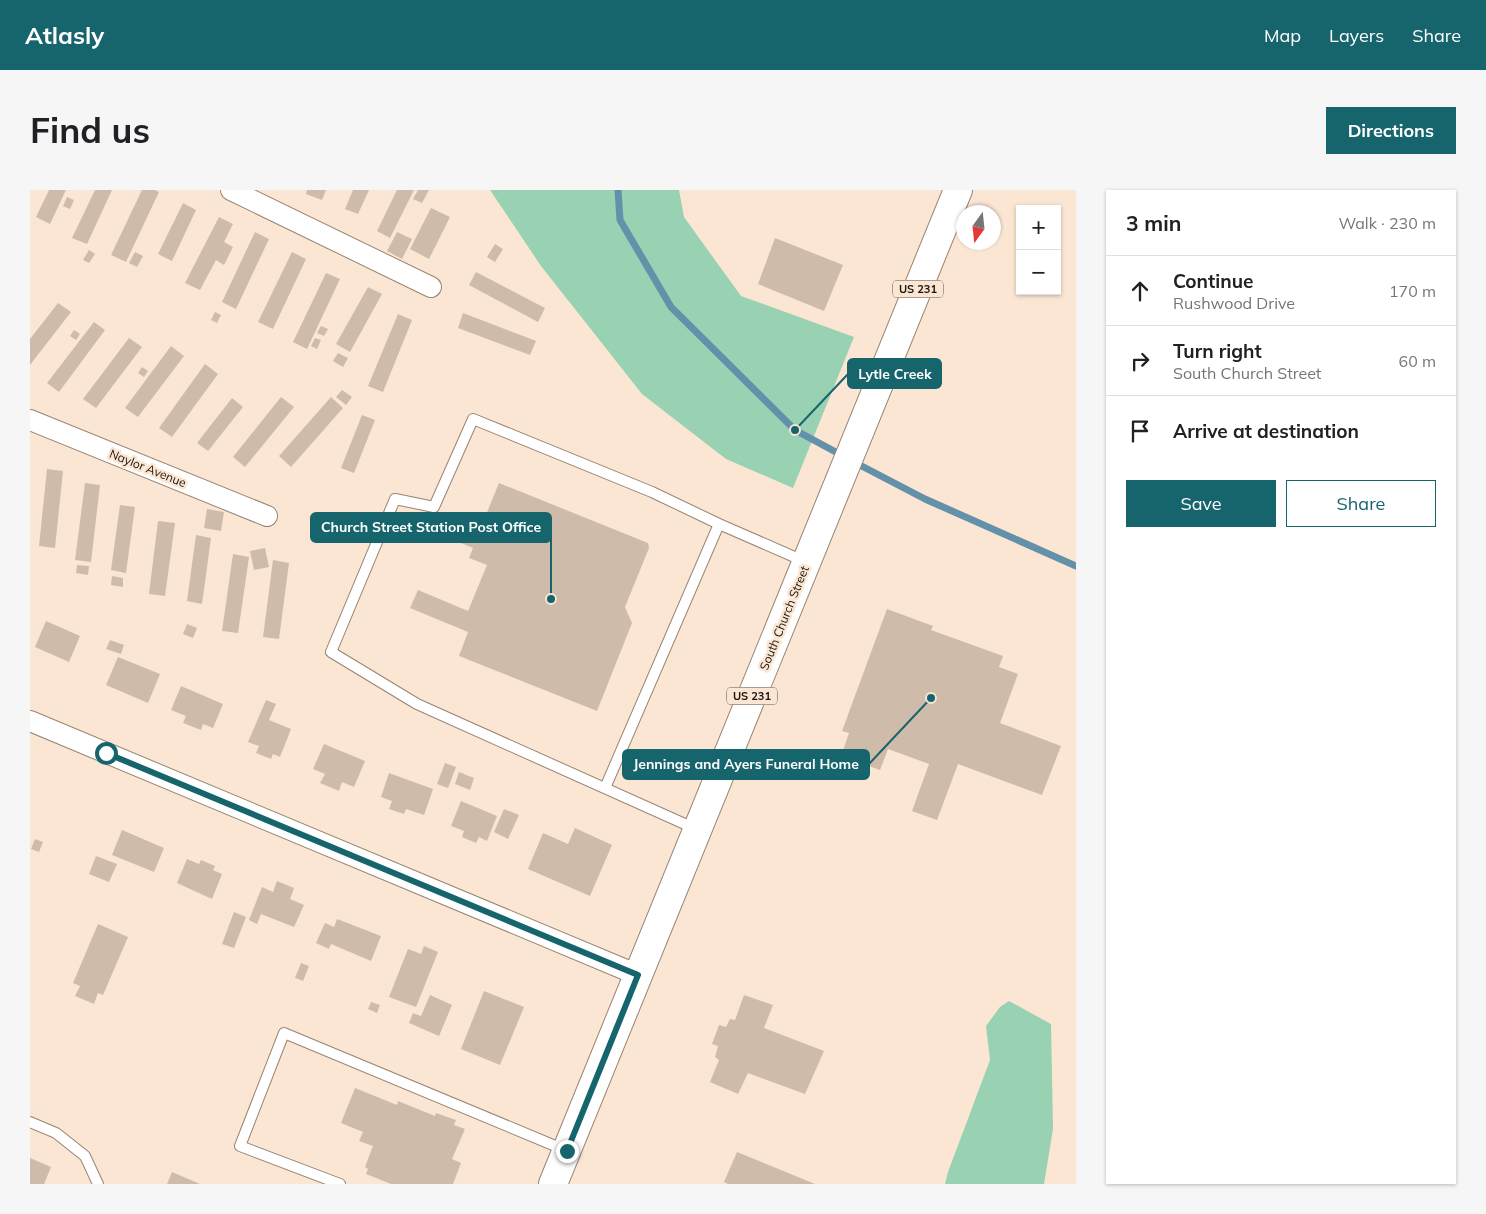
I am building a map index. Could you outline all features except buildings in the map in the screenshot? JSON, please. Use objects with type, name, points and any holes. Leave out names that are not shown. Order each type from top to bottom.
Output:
[{"type":"main road","name":"South Church Street","points":[[553,1184],[958,190]]},
{"type":"street","points":[[231,190],[431,287]]},
{"type":"street","name":"Naylor Avenue","points":[[30,420],[267,516]]},
{"type":"street","points":[[30,721],[638,975]]},
{"type":"lane","points":[[698,830],[416,704],[331,652],[395,499],[434,507],[473,419],[652,492],[719,524],[807,562]]},
{"type":"lane","points":[[606,788],[719,524]]},
{"type":"lane","points":[[340,1184],[240,1146],[284,1033],[567,1151]]},
{"type":"lane","points":[[30,1122],[56,1133],[85,1156],[98,1184]]},
{"type":"green space","points":[[490,190],[679,190],[684,217],[741,296],[854,337],[793,488],[726,459],[642,394],[541,266]]},
{"type":"green space","points":[[1009,1001],[1051,1024],[1053,1129],[1044,1184],[945,1184],[990,1060],[986,1026],[1000,1007]]},
{"type":"waterway","points":[[618,190],[620,220],[671,307],[795,430],[845,457]]},
{"type":"waterway","points":[[854,462],[925,499],[1076,566]]},
{"type":"place","name":"Lytle Creek","points":[[795,430]]},
{"type":"place","name":"Church Street Station Post Office","points":[[551,599]]},
{"type":"place","name":"Jennings and Ayers Funeral Home","points":[[931,698]]},
{"type":"route","points":[[106,753],[638,975],[567,1151]]}]
